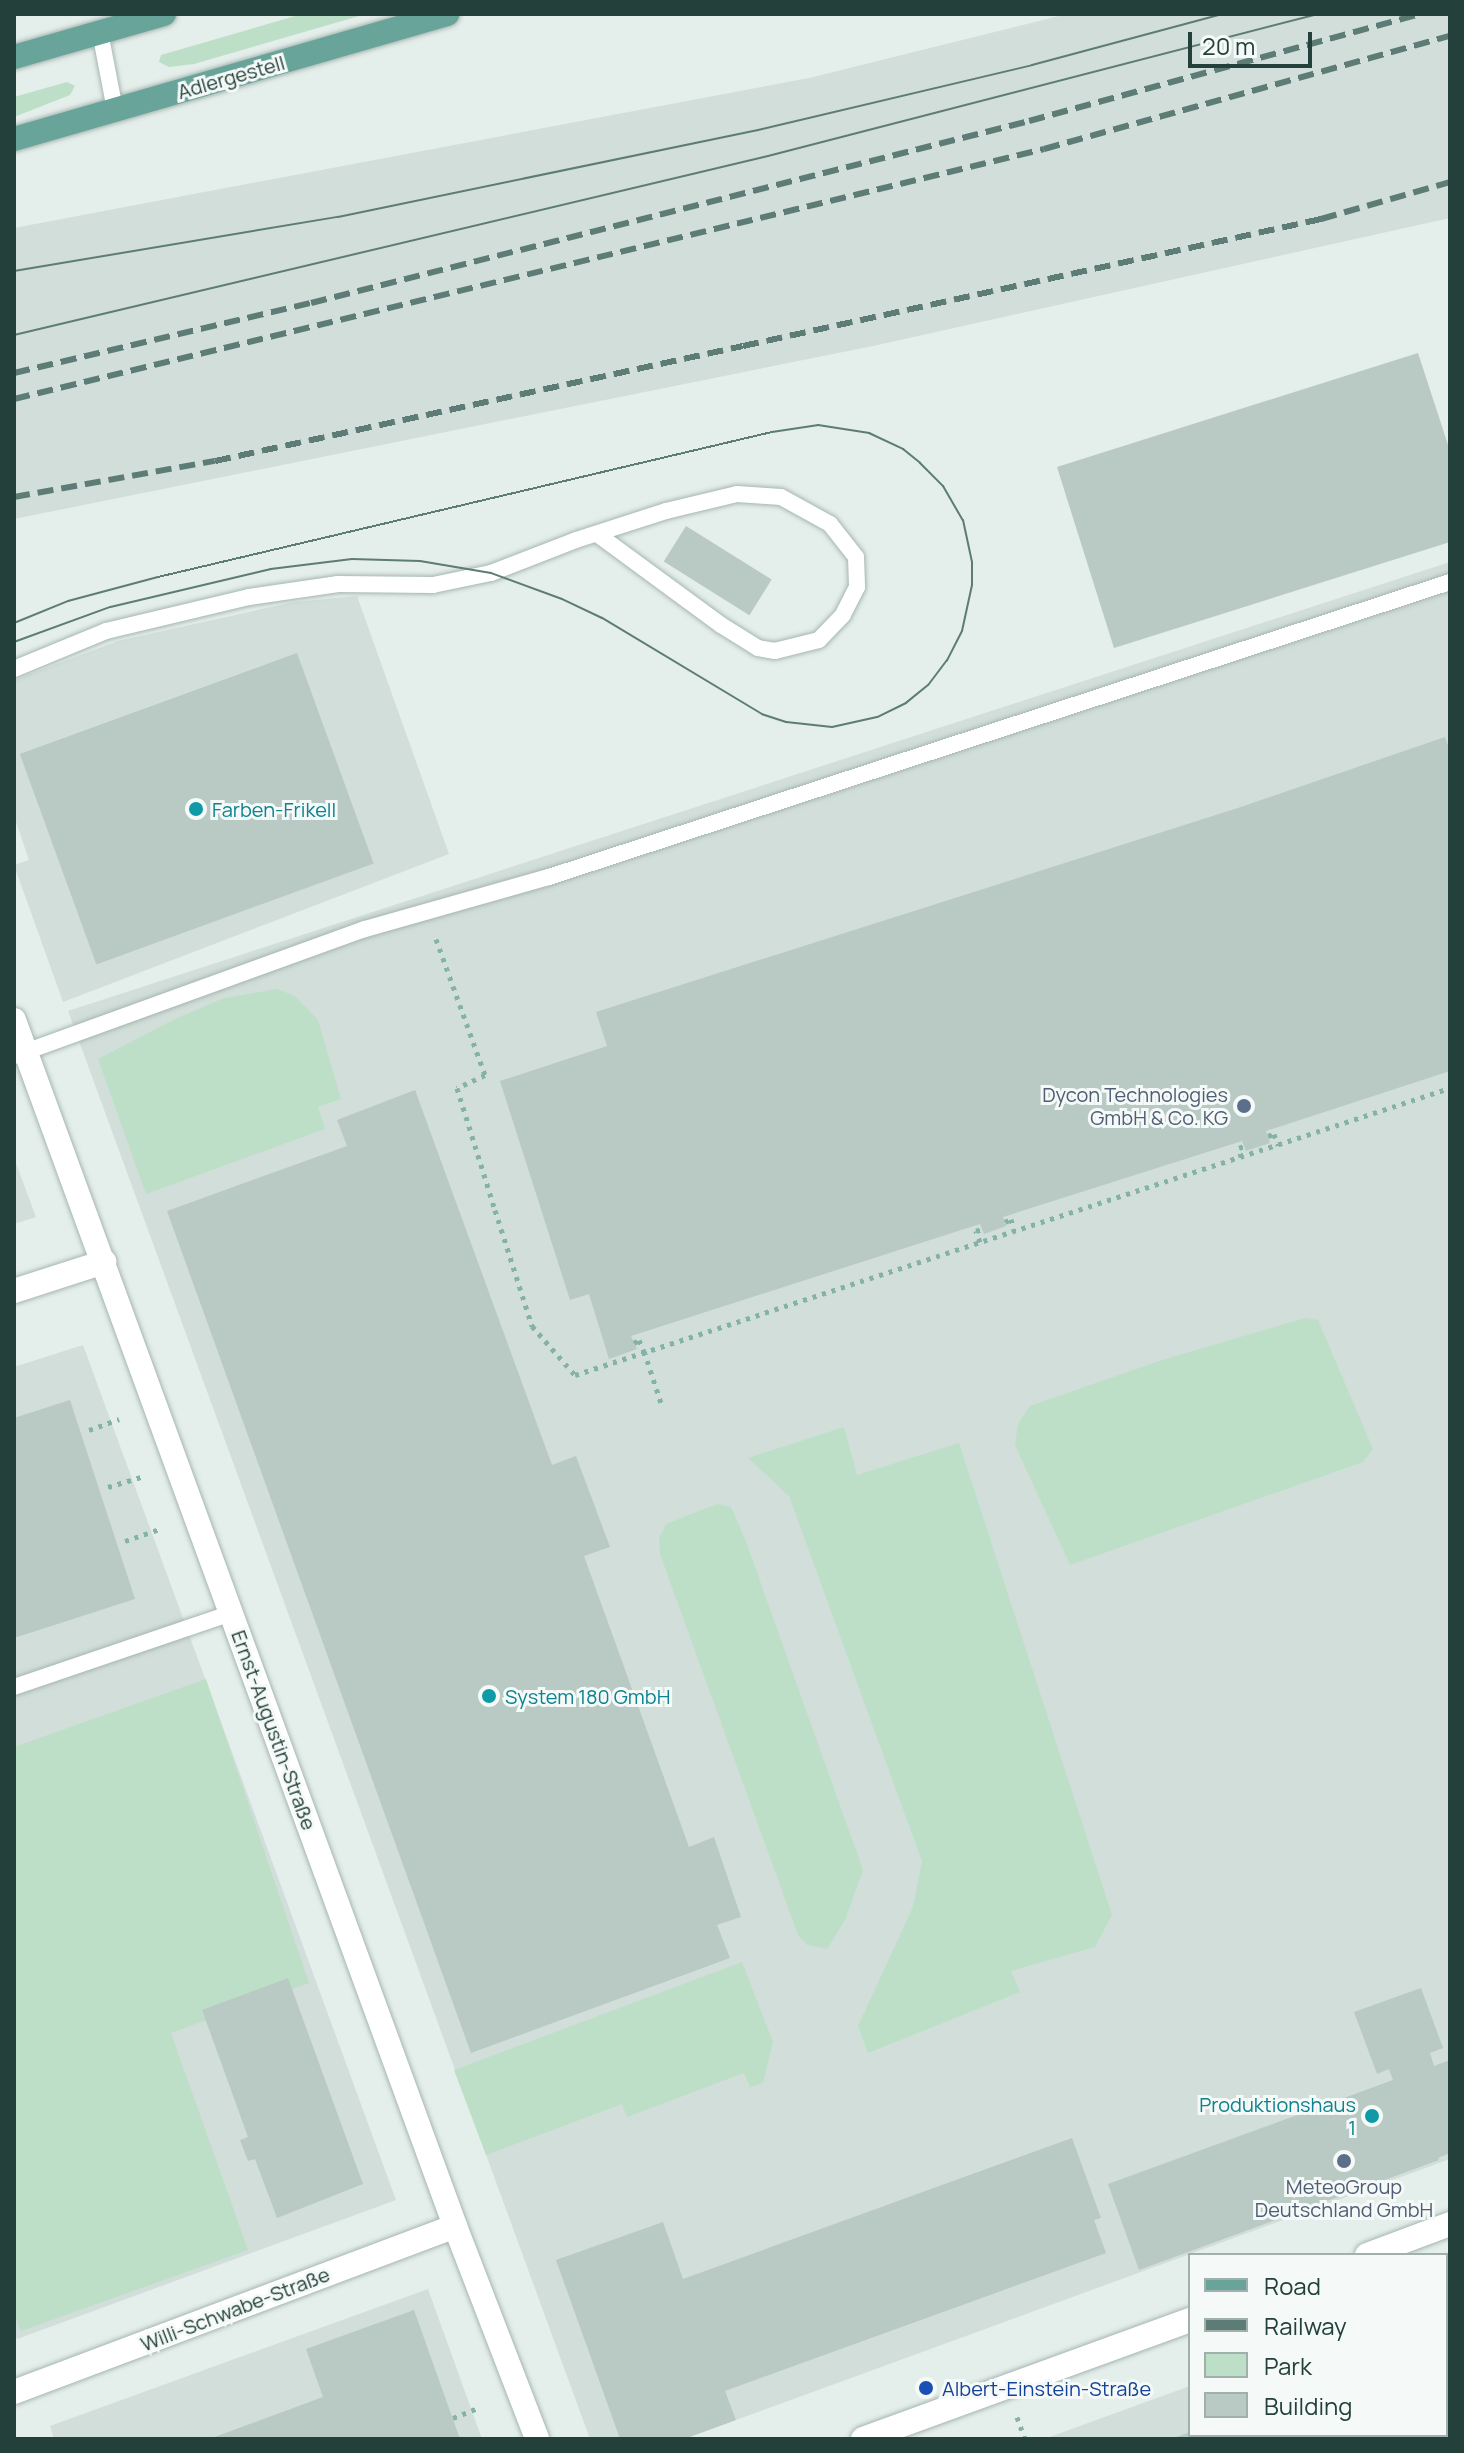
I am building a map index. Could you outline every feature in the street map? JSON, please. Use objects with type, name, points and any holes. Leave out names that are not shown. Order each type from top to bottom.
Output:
[{"type":"main road","points":[[14,57],[99,23],[164,14]]},
{"type":"main road","name":"Adlergestell","points":[[14,139],[447,14]]},
{"type":"street","name":"Ernst-Augustin-Straße","points":[[14,1020],[20,1054],[104,1262],[455,2226],[537,2439]]},
{"type":"street","points":[[14,1291],[104,1262]]},
{"type":"street","points":[[1372,2253],[1450,2224]]},
{"type":"street","name":"Willi-Schwabe-Straße","points":[[14,2392],[455,2226]]},
{"type":"street","points":[[863,2439],[1188,2321]]},
{"type":"lane","points":[[99,23],[115,110]]},
{"type":"lane","points":[[14,669],[106,631],[249,597],[338,584],[433,585],[491,573],[597,534],[666,511],[737,494],[781,497],[830,524],[856,557],[857,587],[843,615],[819,640],[775,651],[758,648],[721,625],[597,534]]},
{"type":"lane","points":[[20,1054],[365,929],[564,873],[1450,582]]},
{"type":"lane","points":[[14,1687],[231,1613]]},
{"type":"path","points":[[426,912],[485,1075],[457,1088],[532,1326],[575,1375],[1450,1088]]},
{"type":"path","points":[[1268,1136],[1274,1134],[1278,1145]]},
{"type":"path","points":[[1241,1157],[1239,1148],[1244,1146]]},
{"type":"path","points":[[1005,1222],[1011,1219],[1014,1231]]},
{"type":"path","points":[[980,1242],[976,1231],[982,1229]]},
{"type":"path","points":[[634,1343],[639,1340],[644,1351],[661,1403]]},
{"type":"path","points":[[89,1430],[119,1419]]},
{"type":"path","points":[[108,1487],[140,1477]]},
{"type":"path","points":[[125,1541],[160,1529]]},
{"type":"path","points":[[453,2418],[480,2407]]},
{"type":"shaded area","points":[[1067,14],[1450,14],[1450,218],[873,346],[14,519],[14,228],[809,78]]},
{"type":"shaded area","points":[[1450,562],[1450,2159],[684,2439],[590,2439],[68,1011]]},
{"type":"shaded area","points":[[357,596],[449,854],[63,1002],[14,865],[29,860],[14,816],[14,680],[118,641],[294,602]]},
{"type":"shaded area","points":[[14,1158],[36,1217],[14,1224]]},
{"type":"shaded area","points":[[83,1345],[396,2200],[17,2339],[14,2332],[14,1367]]},
{"type":"shaded area","points":[[428,2289],[482,2439],[54,2439],[50,2426]]},
{"type":"shaded area","points":[[1448,2292],[1450,2439],[1044,2439],[1188,2387],[1188,2437],[1448,2437]]},
{"type":"green space","points":[[302,14],[366,14],[194,64],[169,67],[159,62],[161,55]]},
{"type":"green space","points":[[67,82],[75,86],[70,95],[14,117],[14,97]]},
{"type":"green space","points":[[277,989],[295,996],[318,1020],[341,1099],[318,1107],[325,1129],[146,1194],[98,1059],[173,1020],[224,998]]},
{"type":"green space","points":[[1305,1318],[1318,1320],[1373,1449],[1363,1462],[1070,1565],[1015,1445],[1018,1424],[1030,1406],[1162,1360]]},
{"type":"green space","points":[[844,1427],[857,1475],[959,1443],[1112,1915],[1095,1947],[1011,1971],[1020,1992],[868,2053],[858,2026],[913,1907],[922,1861],[789,1496],[748,1458]]},
{"type":"green space","points":[[717,1504],[731,1507],[745,1539],[863,1870],[845,1920],[827,1949],[807,1945],[798,1935],[660,1554],[659,1539],[666,1524]]},
{"type":"green space","points":[[206,1679],[309,1983],[171,2033],[248,2250],[21,2331],[14,2312],[14,1747]]},
{"type":"green space","points":[[742,1962],[773,2042],[763,2083],[750,2087],[744,2073],[627,2117],[622,2104],[486,2155],[454,2070]]},
{"type":"building","points":[[1418,353],[1450,451],[1450,542],[1114,648],[1057,467]]},
{"type":"building","points":[[686,526],[772,580],[749,615],[664,562]]},
{"type":"building","name":"Farben-Frikell","points":[[297,653],[374,863],[96,964],[20,754]]},
{"type":"building","points":[[1445,737],[1450,751],[1450,1071],[1266,1131],[1270,1143],[1246,1151],[1242,1141],[1003,1217],[1006,1226],[984,1234],[980,1224],[631,1336],[637,1349],[609,1359],[589,1294],[570,1300],[500,1081],[607,1046],[596,1012],[1241,807]]},
{"type":"building","name":"System 180 GmbH","points":[[415,1090],[552,1465],[576,1456],[610,1547],[584,1556],[689,1847],[714,1837],[741,1917],[717,1925],[730,1958],[471,2053],[167,1211],[347,1146],[337,1120]]},
{"type":"building","points":[[70,1400],[135,1599],[14,1638],[14,1418]]},
{"type":"building","points":[[288,1978],[363,2184],[277,2218],[255,2159],[248,2161],[240,2140],[248,2137],[202,2010]]},
{"type":"building","name":"Produktionshaus 1","points":[[1421,1988],[1443,2048],[1430,2053],[1434,2066],[1450,2060],[1450,2153],[1439,2160],[1139,2270],[1108,2184],[1393,2080],[1389,2069],[1377,2074],[1354,2012]]},
{"type":"building","points":[[1072,2138],[1101,2218],[1094,2220],[1106,2253],[725,2391],[736,2420],[684,2439],[620,2439],[556,2260],[663,2222],[683,2279]]},
{"type":"building","points":[[414,2310],[460,2439],[209,2439],[323,2397],[306,2349]]},
{"type":"building","points":[[1448,2338],[1450,2439],[1364,2439],[1448,2437]]},
{"type":"building","points":[[1188,2433],[1188,2437],[1232,2439],[1171,2439]]},
{"type":"tram line","points":[[14,271],[338,217],[758,130],[1032,65],[1223,14]]},
{"type":"tram line","points":[[14,335],[768,156],[1318,14]]},
{"type":"tram line","points":[[14,623],[68,601],[158,577],[772,432],[818,425],[869,433],[903,449],[920,463],[943,486],[963,520],[972,562],[972,585],[962,631],[947,660],[928,685],[906,703],[877,717],[832,727],[786,722],[762,714],[602,618],[562,599],[491,573],[420,561],[352,559],[271,569],[110,607],[14,642]]},
{"type":"railway","points":[[14,373],[311,303],[1029,121],[1421,14]]},
{"type":"railway","points":[[14,399],[1044,149],[1450,36]]},
{"type":"railway","points":[[14,497],[215,461],[743,346],[1321,219],[1450,182]]},
{"type":"place","name":"Farben-Frikell","points":[[196,809]]},
{"type":"place","name":"Dycon Technologies GmbH & Co. KG","points":[[1244,1106]]},
{"type":"place","name":"System 180 GmbH","points":[[489,1696]]},
{"type":"place","name":"Produktionshaus 1","points":[[1372,2116]]},
{"type":"place","name":"MeteoGroup Deutschland GmbH","points":[[1344,2161]]},
{"type":"place","name":"Albert-Einstein-Straße","points":[[926,2388]]}]
